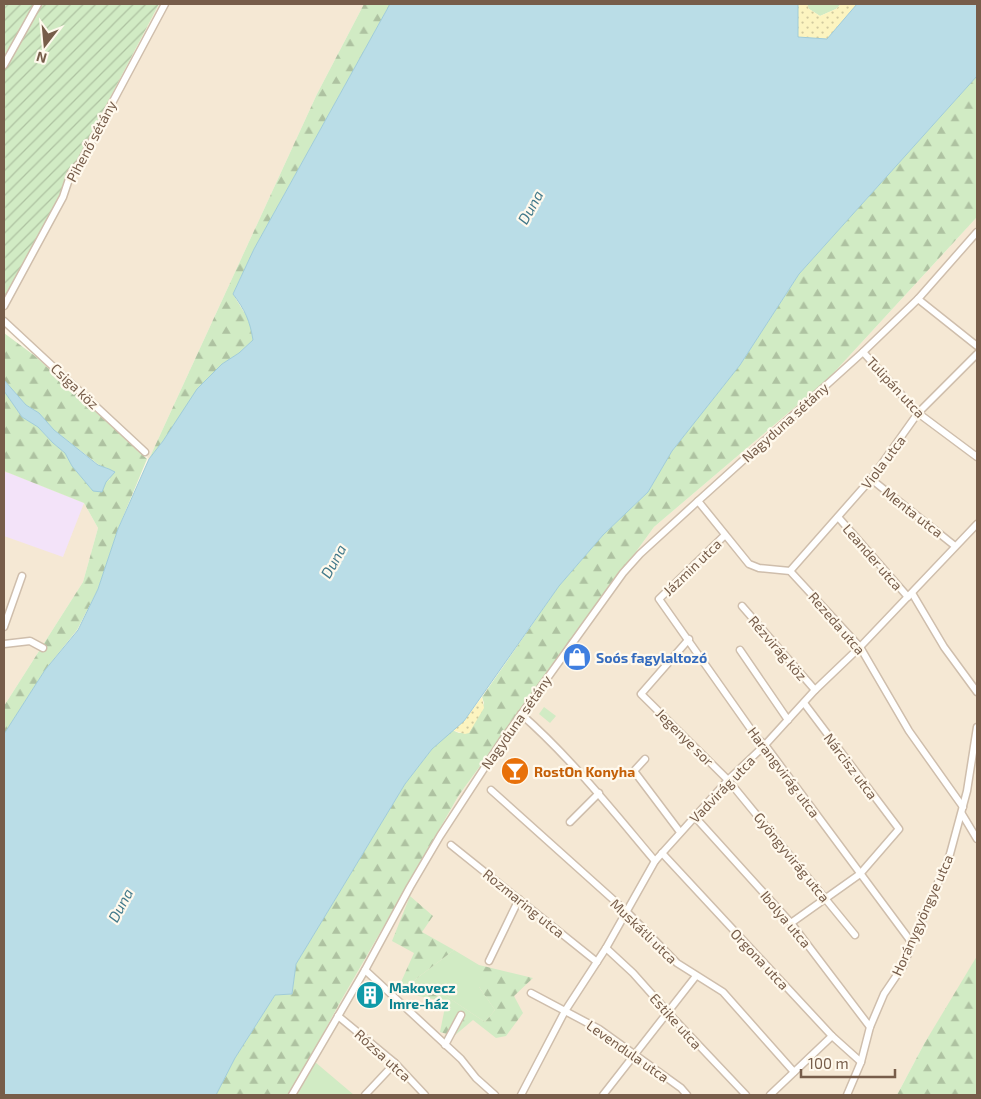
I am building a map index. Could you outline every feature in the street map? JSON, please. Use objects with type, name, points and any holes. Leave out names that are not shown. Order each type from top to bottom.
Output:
[{"type":"street","points":[[4,65],[38,4]]},
{"type":"street","name":"Pihenő sétány","points":[[4,306],[63,197],[71,173],[80,163],[165,4]]},
{"type":"street","name":"Nagyduna sétány","points":[[292,1095],[440,836],[502,741],[623,573],[640,554],[864,352],[918,299],[977,232]]},
{"type":"street","points":[[918,299],[977,346]]},
{"type":"street","name":"Csiga köz","points":[[4,321],[145,452]]},
{"type":"street","name":"Tulipán utca","points":[[864,352],[918,413],[977,457]]},
{"type":"street","name":"Viola utca","points":[[790,571],[871,479],[918,413],[977,354]]},
{"type":"street","name":"Menta utca","points":[[871,479],[955,546]]},
{"type":"street","points":[[698,501],[752,566],[790,571]]},
{"type":"street","name":"Leander utca","points":[[838,517],[910,595],[944,647],[977,692]]},
{"type":"street","name":"Vadvirág utca","points":[[521,1095],[565,1011],[606,948],[655,861],[728,780],[765,745],[815,690],[860,647],[977,524]]},
{"type":"street","name":"Jázmin utca","points":[[660,598],[726,535]]},
{"type":"street","name":"Rezeda utca","points":[[790,571],[860,647],[910,731],[953,790],[977,838]]},
{"type":"street","points":[[4,627],[22,576]]},
{"type":"street","name":"Harangvirág utca","points":[[660,598],[757,738],[765,745],[912,943]]},
{"type":"street","name":"Rézvirág köz","points":[[742,606],[815,690]]},
{"type":"street","name":"Jegenye sor","points":[[689,640],[641,694],[728,780]]},
{"type":"street","points":[[4,644],[30,641],[43,648]]},
{"type":"street","points":[[740,650],[788,720]]},
{"type":"street","name":"Nárcisz utca","points":[[804,703],[899,829],[860,874]]},
{"type":"street","points":[[521,714],[543,734],[599,793],[655,861]]},
{"type":"street","name":"Horánygyöngye utca","points":[[847,1095],[861,1062],[870,1026],[884,994],[903,966],[950,854],[968,790],[977,727]]},
{"type":"street","points":[[645,759],[634,771],[680,832]]},
{"type":"street","name":"Gyöngyvirág utca","points":[[728,780],[855,935]]},
{"type":"street","name":"Muskátli utca","points":[[491,790],[627,912],[677,963],[723,992],[794,1072]]},
{"type":"street","points":[[953,790],[968,790]]},
{"type":"street","points":[[570,822],[599,793]]},
{"type":"street","name":"Ibolya utca","points":[[695,817],[791,923],[870,1026]]},
{"type":"street","name":"Rozmaring utca","points":[[452,845],[597,962]]},
{"type":"street","name":"Orgona utca","points":[[662,853],[832,1036],[861,1062]]},
{"type":"street","points":[[791,923],[826,900],[860,874]]},
{"type":"street","points":[[489,961],[519,899]]},
{"type":"street","name":"Estike utca","points":[[606,948],[633,972],[667,1012],[746,1095]]},
{"type":"street","points":[[365,970],[461,1059],[476,1078],[495,1095]]},
{"type":"street","points":[[603,1095],[696,976]]},
{"type":"street","name":"Levendula utca","points":[[531,993],[599,1028],[688,1095]]},
{"type":"street","points":[[445,1045],[461,1015]]},
{"type":"street","name":"Rózsa utca","points":[[338,1016],[395,1063],[425,1095]]},
{"type":"street","points":[[770,1095],[832,1036]]},
{"type":"street","points":[[365,1095],[395,1063]]},
{"type":"shaded area","points":[[159,4],[364,4],[317,94],[149,459],[4,325],[4,300]]},
{"type":"shaded area","points":[[977,217],[977,966],[924,1044],[897,1095],[290,1095],[338,1006],[459,795],[654,527],[828,379]]},
{"type":"shaded area","points":[[4,471],[84,503],[98,528],[83,582],[4,706]]},
{"type":"shaded area","points":[[4,472],[84,503],[63,557],[4,536]]},
{"type":"green space","points":[[4,4],[159,4],[4,301]]},
{"type":"green space","points":[[364,4],[390,4],[254,249],[233,294],[250,322],[253,340],[239,353],[222,364],[149,459],[317,94]]},
{"type":"green space","points":[[807,4],[841,4],[836,9],[820,16],[809,9]]},
{"type":"green space","points":[[977,76],[977,217],[828,379],[654,527],[459,795],[338,1006],[290,1095],[216,1095],[235,1058],[275,995],[292,994],[296,964],[405,784],[432,749],[452,730],[459,733],[469,733],[484,703],[482,697],[559,586],[603,535],[648,492],[672,451],[740,365],[799,274]]},
{"type":"green space","points":[[4,333],[35,356],[147,459],[118,529],[98,589],[77,630],[45,670],[4,734],[4,706],[83,582],[98,528],[84,503],[4,471],[4,391],[22,417],[38,427],[65,453],[72,466],[93,491],[102,491],[106,482],[110,479],[109,469],[99,465],[54,430],[39,413],[26,405],[4,380]]},
{"type":"green space","points":[[544,707],[556,716],[550,723],[539,714]]},
{"type":"green space","points":[[410,896],[433,916],[422,932],[454,950],[412,982],[443,994],[485,1022],[495,1010],[479,987],[479,965],[533,978],[514,996],[523,1013],[506,1036],[496,1038],[473,1020],[454,1036],[440,1032],[446,1002],[397,991],[414,953],[392,941]]},
{"type":"green space","points":[[454,950],[479,965],[479,987],[495,1010],[485,1022],[443,994],[412,982]]},
{"type":"green space","points":[[977,956],[977,1095],[897,1095],[924,1044]]},
{"type":"green space","points":[[315,1062],[354,1095],[297,1095]]},
{"type":"sand","points":[[798,4],[807,4],[809,9],[820,16],[836,9],[841,4],[857,4],[827,39],[798,37]]},
{"type":"sand","points":[[482,697],[484,708],[469,733],[465,734],[452,730],[464,721]]},
{"type":"water","name":"Duna","points":[[390,4],[798,4],[798,37],[827,39],[857,4],[977,4],[977,76],[799,274],[740,365],[672,451],[648,492],[603,535],[559,586],[464,721],[432,749],[405,784],[296,964],[292,994],[275,995],[235,1058],[216,1095],[4,1095],[4,734],[45,670],[78,630],[98,589],[118,529],[149,459],[197,389],[222,364],[239,353],[253,340],[246,316],[233,294],[254,249]]},
{"type":"water","points":[[4,380],[26,405],[39,413],[54,430],[98,465],[115,472],[106,482],[102,492],[93,491],[72,466],[65,453],[38,427],[22,417],[4,391]]},
{"type":"place","name":"Soós fagylaltozó","points":[[577,657]]},
{"type":"place","name":"RostOn Konyha","points":[[515,771]]},
{"type":"place","name":"Makovecz Imre-ház","points":[[370,995]]}]
